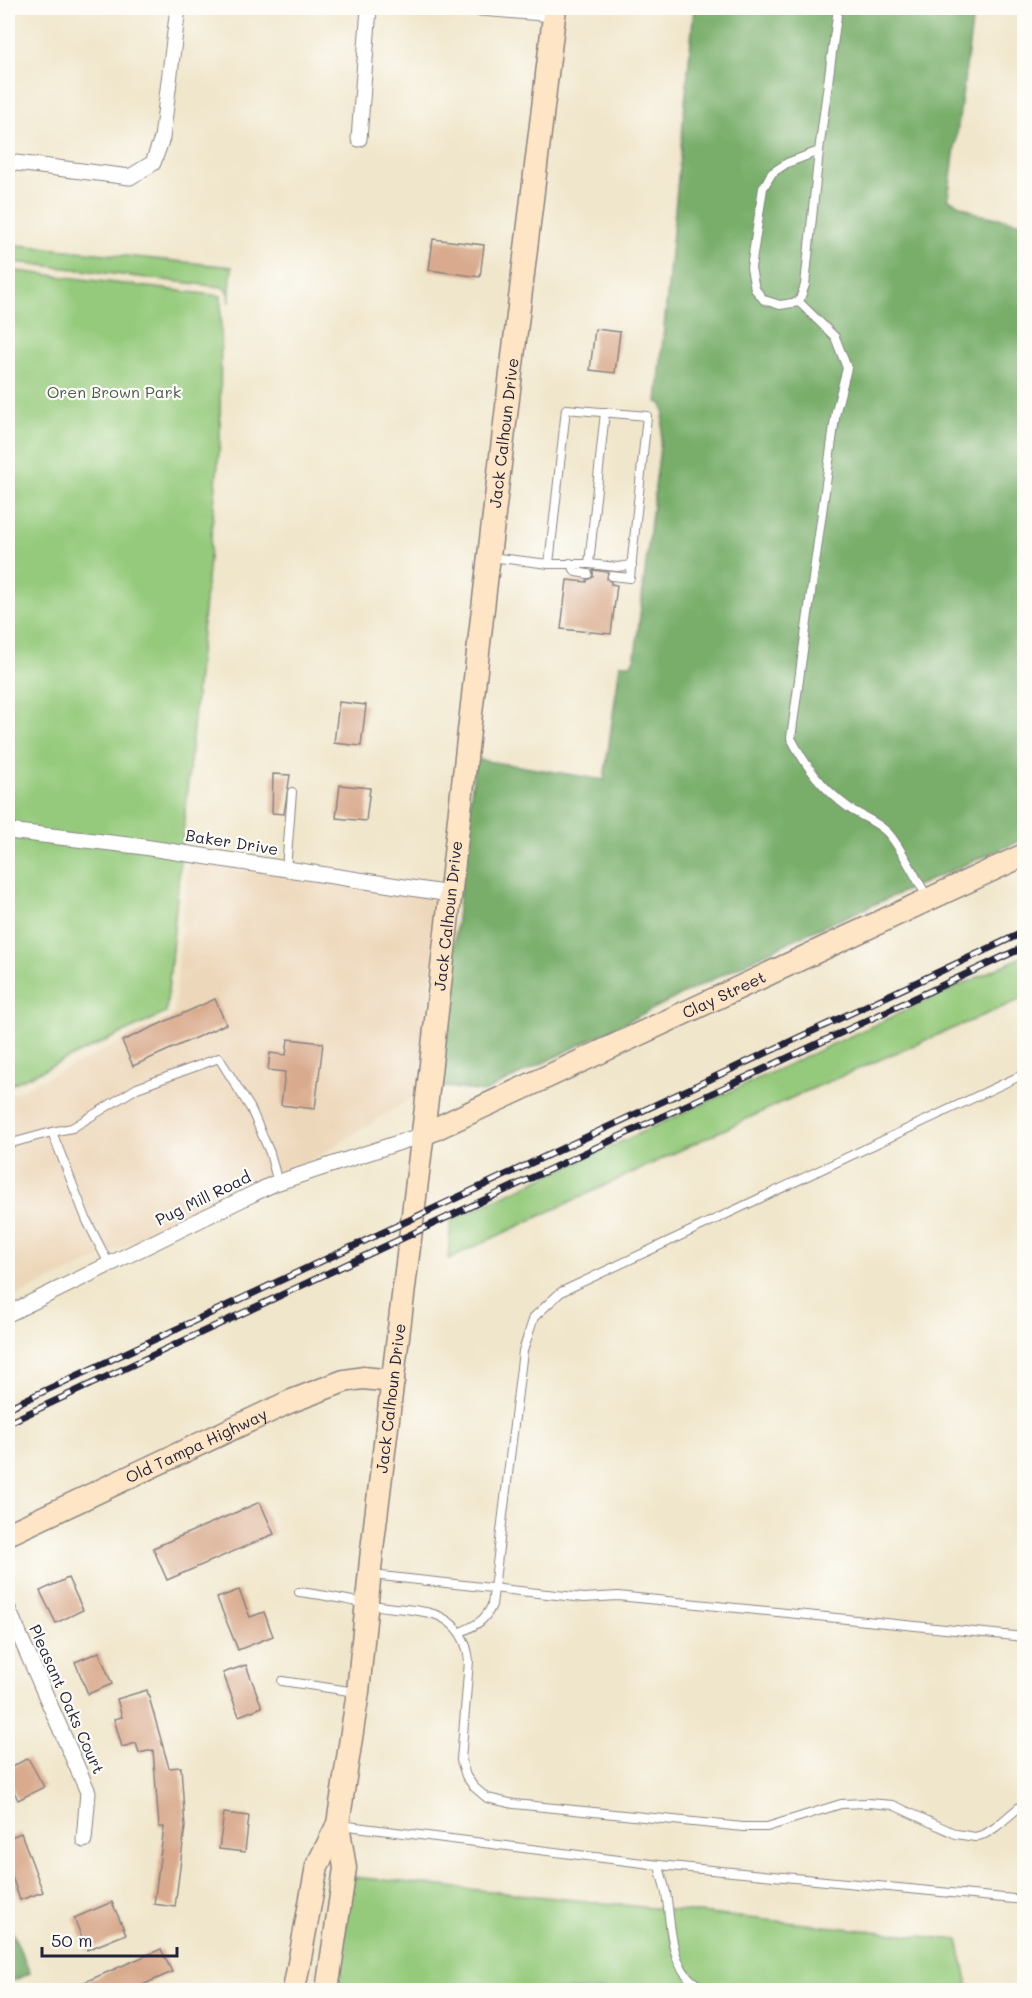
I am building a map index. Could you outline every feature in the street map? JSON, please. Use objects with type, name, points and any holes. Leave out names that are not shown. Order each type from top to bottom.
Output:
[{"type":"street","points":[[8,162],[130,177],[153,163],[162,138],[178,8]]},
{"type":"street","points":[[359,139],[369,8]]},
{"type":"street","points":[[481,8],[554,11]]},
{"type":"street","name":"Jack Calhoun Drive","points":[[327,1990],[345,1868],[338,1824],[358,1692],[369,1575],[554,11]]},
{"type":"street","name":"Baker Drive","points":[[8,831],[137,846],[450,894]]},
{"type":"street","name":"Clay Street","points":[[422,1135],[1024,855]]},
{"type":"street","name":"Pug Mill Road","points":[[8,1314],[278,1183],[422,1135]]},
{"type":"street","name":"Old Tampa Highway","points":[[8,1534],[289,1402],[344,1381],[363,1378],[393,1381]]},
{"type":"street","name":"Pleasant Oaks Court","points":[[8,1609],[88,1792],[84,1840]]},
{"type":"street","name":"Jack Calhoun Drive","points":[[294,1990],[317,1866],[338,1824]]},
{"type":"lane","points":[[799,302],[805,285],[819,151],[838,8]]},
{"type":"lane","points":[[799,302],[780,305],[764,300],[755,289],[751,268],[763,188],[772,173],[787,163],[819,151]]},
{"type":"lane","points":[[799,302],[835,337],[847,368],[836,411],[791,738],[804,763],[824,788],[889,834],[929,900]]},
{"type":"lane","points":[[549,564],[566,409],[647,416],[630,578],[612,576]]},
{"type":"lane","points":[[589,564],[605,412]]},
{"type":"lane","points":[[489,556],[549,564],[570,563],[617,567],[632,565]]},
{"type":"lane","points":[[570,563],[576,572],[588,574]]},
{"type":"lane","points":[[286,869],[292,792]]},
{"type":"lane","points":[[8,1144],[52,1131],[72,1128],[137,1088],[219,1058],[251,1109],[270,1153],[278,1183]]},
{"type":"lane","points":[[460,1632],[480,1624],[492,1605],[523,1351],[534,1317],[561,1292],[1024,1074]]},
{"type":"lane","points":[[52,1131],[87,1221],[109,1264]]},
{"type":"lane","points":[[369,1575],[584,1598],[618,1596],[1024,1637]]},
{"type":"lane","points":[[299,1592],[329,1595],[366,1604],[438,1615],[460,1632],[468,1647],[469,1661],[461,1760],[465,1776],[474,1788],[487,1798],[514,1804],[743,1827],[767,1827],[842,1804],[868,1803],[893,1805],[956,1834],[975,1837],[996,1827],[1024,1803]]},
{"type":"lane","points":[[282,1681],[358,1692]]},
{"type":"lane","points":[[338,1824],[659,1865],[1024,1900]]},
{"type":"lane","points":[[659,1865],[666,1893],[670,1939],[681,1968],[700,1987],[710,1990]]},
{"type":"shaded area","points":[[188,863],[441,895],[418,1094],[319,1156],[8,1300],[8,1096],[171,1019],[174,1013]]},
{"type":"green space","points":[[694,8],[974,8],[948,199],[978,214],[1024,223],[1024,839],[795,939],[484,1092],[438,1086],[475,759],[604,780],[620,664],[631,664],[635,657],[664,412],[662,404],[657,402]]},
{"type":"green space","points":[[8,244],[232,267],[229,303],[228,291],[222,287],[8,261]]},
{"type":"green space","name":"Oren Brown Park","points":[[8,270],[221,296],[220,442],[166,1013],[8,1086]]},
{"type":"green space","points":[[1024,956],[1024,998],[802,1093],[448,1259],[451,1220]]},
{"type":"green space","points":[[353,1877],[958,1940],[969,1990],[336,1990]]},
{"type":"green space","points":[[8,1922],[30,1973],[8,1983]]},
{"type":"building","points":[[433,239],[484,245],[480,277],[429,270]]},
{"type":"building","points":[[595,329],[620,332],[615,373],[590,370]]},
{"type":"building","points":[[593,570],[608,572],[607,579],[611,584],[617,585],[611,634],[561,629],[567,580],[587,582],[593,577]]},
{"type":"building","points":[[339,702],[366,705],[361,746],[334,743]]},
{"type":"building","points":[[273,774],[290,775],[284,814],[272,813]]},
{"type":"building","points":[[340,785],[370,788],[366,821],[336,818]]},
{"type":"building","points":[[215,999],[226,1024],[133,1066],[122,1041]]},
{"type":"building","points":[[288,1039],[323,1043],[315,1109],[281,1105],[285,1072],[268,1070],[270,1053],[286,1055]]},
{"type":"building","points":[[260,1502],[274,1534],[167,1580],[153,1548]]},
{"type":"building","points":[[68,1578],[83,1610],[56,1623],[40,1591]]},
{"type":"building","points":[[239,1590],[250,1617],[264,1612],[273,1636],[238,1650],[217,1598]]},
{"type":"building","points":[[99,1652],[112,1684],[88,1694],[75,1662]]},
{"type":"building","points":[[246,1665],[262,1707],[239,1716],[223,1673]]},
{"type":"building","points":[[147,1690],[169,1768],[181,1767],[185,1827],[175,1907],[154,1904],[164,1827],[159,1827],[153,1750],[139,1753],[136,1743],[122,1747],[114,1719],[122,1717],[117,1699]]},
{"type":"building","points":[[28,1758],[44,1787],[18,1800],[8,1779],[8,1769]]},
{"type":"building","points":[[224,1813],[249,1816],[245,1852],[219,1849]]},
{"type":"building","points":[[21,1833],[43,1892],[20,1900],[8,1865],[8,1838]]},
{"type":"building","points":[[112,1902],[126,1934],[87,1950],[74,1918]]},
{"type":"building","points":[[161,1949],[172,1972],[131,1990],[66,1990]]},
{"type":"railway","points":[[8,1408],[1024,932]]},
{"type":"railway","points":[[8,1423],[1024,947]]}]
